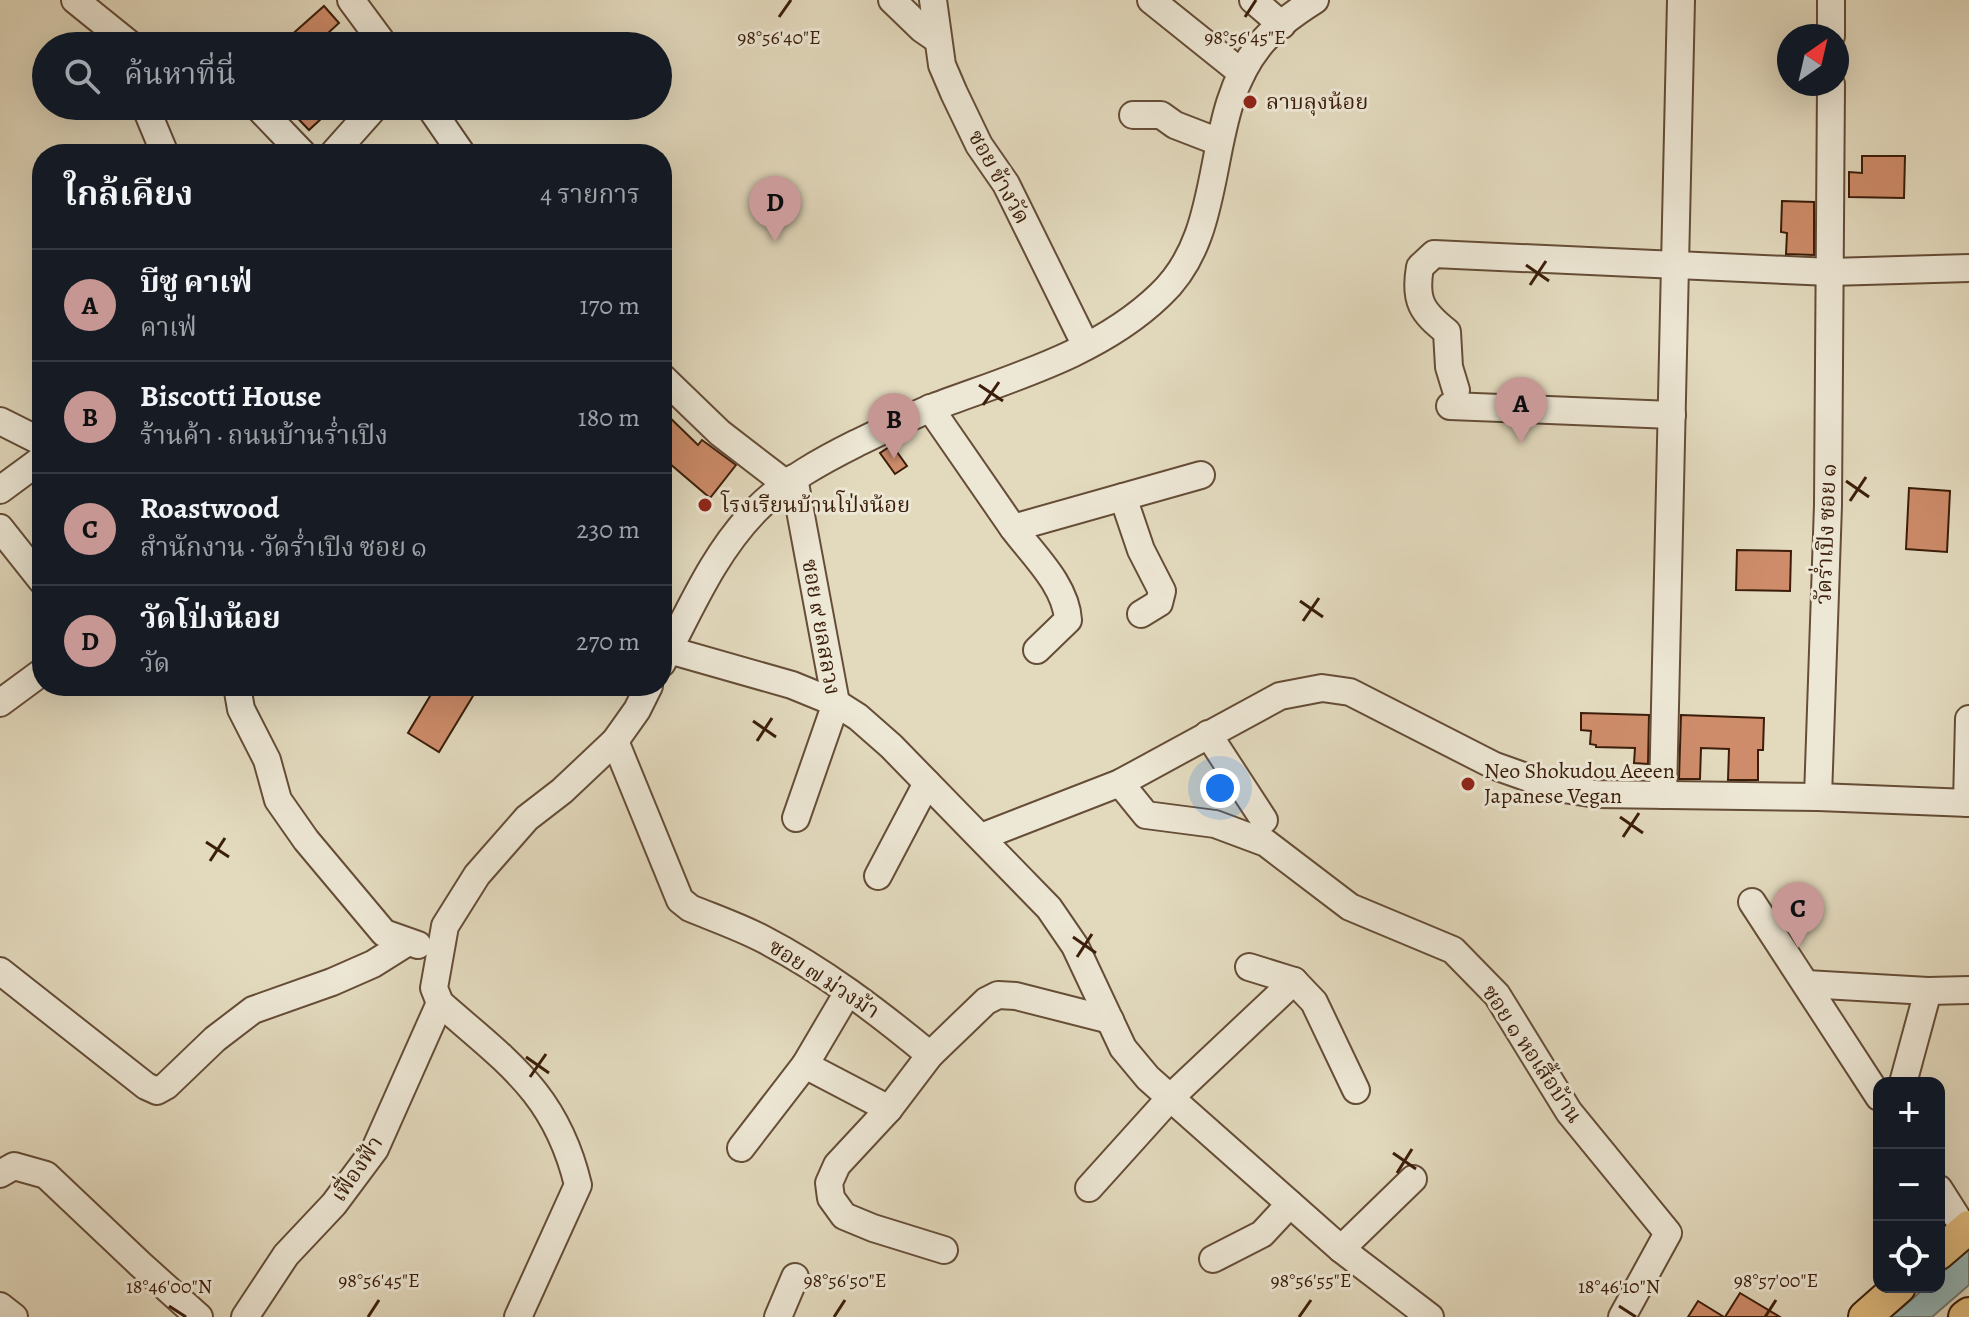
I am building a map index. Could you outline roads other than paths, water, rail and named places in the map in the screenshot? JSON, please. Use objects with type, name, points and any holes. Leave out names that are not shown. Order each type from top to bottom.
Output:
[{"type":"main road","points":[[1945,1248],[1967,1228]]},
{"type":"main road","points":[[1865,1317],[1892,1293]]},
{"type":"street","points":[[75,0],[115,32]]},
{"type":"street","points":[[351,0],[375,32]]},
{"type":"street","points":[[892,0],[938,40]]},
{"type":"street","name":"ซอย ข้างวัด","points":[[933,0],[942,65],[973,132],[1006,184],[1086,346]]},
{"type":"street","points":[[1151,0],[1242,73]]},
{"type":"street","points":[[1253,0],[1282,25]]},
{"type":"street","points":[[672,639],[718,556],[756,509],[790,481],[823,460],[930,408],[1026,374],[1086,346],[1160,296],[1180,273],[1202,226],[1219,142],[1242,73],[1260,44],[1315,0]]},
{"type":"street","points":[[1663,795],[1681,0]]},
{"type":"street","points":[[1831,0],[1831,24]]},
{"type":"street","name":"วัดร่ำเปิง ซอย ๑","points":[[1818,797],[1828,505],[1831,96]]},
{"type":"street","points":[[1133,115],[1161,115],[1175,125],[1219,142]]},
{"type":"street","points":[[151,120],[161,144]]},
{"type":"street","points":[[270,120],[293,144]]},
{"type":"street","points":[[342,144],[363,120]]},
{"type":"street","points":[[439,120],[455,144]]},
{"type":"street","points":[[1672,415],[1453,398],[1447,332],[1429,318],[1419,302],[1420,267],[1434,254],[1830,272],[1969,268]]},
{"type":"street","points":[[672,387],[720,433],[790,481]]},
{"type":"street","points":[[930,408],[1066,602],[1068,620],[1037,650]]},
{"type":"street","points":[[0,421],[32,437]]},
{"type":"street","points":[[0,490],[32,466]]},
{"type":"street","points":[[1013,528],[1201,475]]},
{"type":"street","name":"ซอย ๙ ยลสลวง","points":[[790,481],[836,703],[796,818]]},
{"type":"street","points":[[1123,497],[1141,550],[1162,591],[1159,603],[1141,614]]},
{"type":"street","points":[[0,528],[32,568]]},
{"type":"street","points":[[672,655],[792,685],[836,703],[858,717],[891,746],[1049,908],[1075,946],[1123,1048],[1148,1078],[1341,1249],[1430,1317]]},
{"type":"street","points":[[0,703],[32,679]]},
{"type":"street","points":[[981,837],[1120,783],[1280,696],[1322,688],[1350,692],[1495,766],[1557,788],[1596,794],[1968,803],[1969,719]]},
{"type":"street","points":[[239,696],[241,709],[267,760],[278,800],[306,840],[384,933],[439,953]]},
{"type":"street","points":[[518,1317],[578,1185],[563,1137],[541,1098],[526,1079],[440,1003],[434,988],[439,953],[445,926],[477,875],[527,818],[562,791],[615,741],[644,696]]},
{"type":"street","points":[[1208,734],[1264,820]]},
{"type":"street","name":"ซอย ๗ ม่วงม้า","points":[[615,741],[680,900],[690,908],[763,939],[848,992],[930,1055]]},
{"type":"street","points":[[878,876],[927,783]]},
{"type":"street","name":"ซอย ๑ หอเสื้อบ้าน","points":[[1120,783],[1146,815],[1215,824],[1266,843],[1350,907],[1453,950],[1497,995],[1569,1112],[1668,1233],[1622,1317]]},
{"type":"street","points":[[1752,902],[1873,1088]]},
{"type":"street","points":[[0,971],[146,1086],[157,1091],[253,1010],[332,982],[373,964],[408,942]]},
{"type":"street","points":[[1249,967],[1294,981],[1314,1002],[1356,1090]]},
{"type":"street","points":[[1089,1188],[1171,1097],[1294,981]]},
{"type":"street","points":[[1806,984],[1928,991],[1969,990]]},
{"type":"street","points":[[1905,1077],[1928,991]]},
{"type":"street","points":[[741,1148],[805,1065],[848,992]]},
{"type":"street","points":[[944,1250],[844,1216],[831,1198],[829,1183],[837,1165],[889,1109],[930,1055],[986,1001],[998,995],[1016,996],[1110,1020]]},
{"type":"street","name":"เฟื่องฟ้า","points":[[245,1317],[286,1255],[334,1204],[375,1149],[440,1003]]},
{"type":"street","points":[[805,1065],[889,1109]]},
{"type":"street","points":[[0,1174],[14,1166],[46,1175],[199,1317]]},
{"type":"street","points":[[1341,1249],[1413,1179]]},
{"type":"street","points":[[1945,1197],[1967,1228]]},
{"type":"street","points":[[1213,1259],[1262,1234],[1290,1204]]},
{"type":"street","points":[[778,1317],[795,1277]]},
{"type":"street","points":[[0,1306],[14,1317]]},
{"type":"water","points":[[1969,1250],[1969,1285],[1932,1317],[1891,1317],[1919,1293],[1945,1293],[1945,1270]]},
{"type":"place","name":"ลาบลุงน้อย","points":[[1250,102]]},
{"type":"place","name":"วัดโป่งน้อย","points":[[775,242]]},
{"type":"place","name":"บีซู คาเฟ่","points":[[1521,443]]},
{"type":"place","name":"Biscotti House","points":[[894,459]]},
{"type":"place","name":"โรงเรียนบ้านโป่งน้อย","points":[[705,505]]},
{"type":"place","name":"Neo Shokudou Aeeen Japanese Vegan","points":[[1468,784]]},
{"type":"place","name":"Roastwood","points":[[1798,948]]}]
